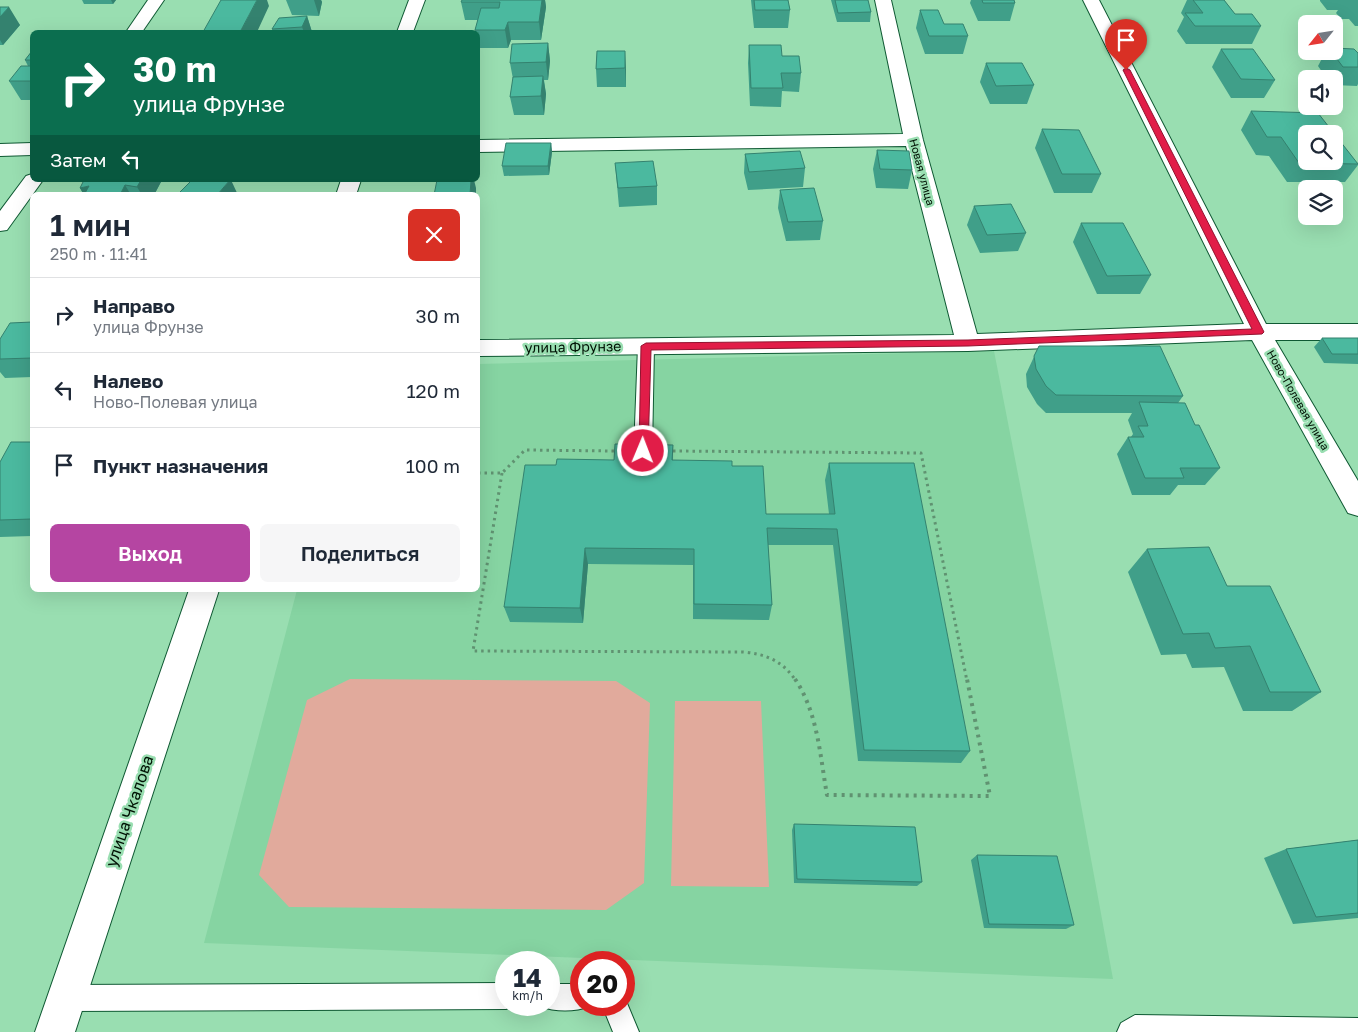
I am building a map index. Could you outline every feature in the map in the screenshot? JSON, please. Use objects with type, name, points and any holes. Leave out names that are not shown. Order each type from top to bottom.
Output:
[{"type":"street","points":[[135,30],[156,0]]},
{"type":"street","points":[[406,30],[417,0]]},
{"type":"street","name":"Новая улица","points":[[883,0],[914,140],[968,343]]},
{"type":"street","name":"Ново-Полевая улица","points":[[1091,0],[1259,332],[1358,505]]},
{"type":"street","points":[[480,146],[914,140]]},
{"type":"street","points":[[0,150],[30,149]]},
{"type":"street","points":[[0,225],[32,182]]},
{"type":"street","name":"улица Фрунзе","points":[[480,348],[968,343],[1259,332],[1358,332]]},
{"type":"street","name":"улица Чкалова","points":[[55,1032],[203,592]]},
{"type":"lane","points":[[643,451],[646,346]]},
{"type":"lane","points":[[66,998],[495,996]]},
{"type":"lane","points":[[619,1016],[626,1032]]},
{"type":"lane","points":[[1130,1032],[1134,1028],[1358,1031]]},
{"type":"path","points":[[525,450],[921,453],[990,796],[827,795],[811,712],[795,677],[777,660],[757,654],[721,650],[473,651],[502,473],[525,450]]},
{"type":"path","points":[[480,473],[502,473]]},
{"type":"shaded area","points":[[994,351],[1060,690],[1113,979],[635,960],[635,951],[570,951],[570,957],[560,957],[560,951],[495,951],[495,955],[204,943],[296,592],[480,592],[480,364]]},
{"type":"shaded area","points":[[350,679],[616,681],[650,703],[644,883],[606,910],[289,907],[259,875],[307,700]]},
{"type":"shaded area","points":[[675,701],[761,701],[769,887],[671,886]]},
{"type":"building","points":[[221,0],[257,0],[241,30],[204,30]]},
{"type":"building","points":[[462,0],[542,0],[539,22],[508,22],[505,30],[475,30],[481,8],[499,8],[500,2],[461,2]]},
{"type":"building","points":[[754,0],[788,0],[790,10],[755,10]]},
{"type":"building","points":[[835,0],[868,0],[871,12],[838,13]]},
{"type":"building","points":[[982,0],[1014,0],[1015,3],[983,3]]},
{"type":"building","points":[[1193,0],[1224,0],[1235,14],[1252,14],[1261,26],[1195,26],[1185,13],[1203,13]]},
{"type":"building","points":[[0,7],[9,7],[0,17]]},
{"type":"building","points":[[920,10],[938,10],[944,24],[963,24],[968,36],[929,36]]},
{"type":"building","points":[[307,16],[302,27],[272,29],[279,18]]},
{"type":"building","points":[[548,43],[546,62],[510,63],[512,44]]},
{"type":"building","points":[[749,45],[781,45],[782,56],[799,56],[801,73],[781,73],[783,88],[751,88]]},
{"type":"building","points":[[1343,48],[1354,49],[1358,53],[1358,67],[1343,67],[1338,60],[1343,60]]},
{"type":"building","points":[[1221,49],[1253,49],[1275,80],[1241,79]]},
{"type":"building","points":[[597,51],[625,51],[625,68],[596,69]]},
{"type":"building","points":[[30,54],[30,60],[25,60]]},
{"type":"building","points":[[986,63],[1022,63],[1034,85],[996,86]]},
{"type":"building","points":[[21,66],[30,66],[30,81],[9,81]]},
{"type":"building","points":[[543,76],[541,96],[510,97],[513,77]]},
{"type":"building","points":[[1251,111],[1320,115],[1327,125],[1298,125],[1298,162],[1281,137],[1267,137]]},
{"type":"building","points":[[1042,129],[1079,130],[1101,174],[1062,174]]},
{"type":"building","points":[[506,143],[551,143],[548,166],[502,166]]},
{"type":"building","points":[[1343,145],[1358,164],[1343,164]]},
{"type":"building","points":[[877,150],[909,151],[912,170],[880,169]]},
{"type":"building","points":[[800,151],[805,168],[749,172],[745,154]]},
{"type":"building","points":[[653,161],[657,186],[618,188],[615,163]]},
{"type":"building","points":[[83,182],[140,182],[137,187],[125,185],[122,192],[86,192],[89,186],[80,188]]},
{"type":"building","points":[[190,182],[228,182],[220,192],[180,192]]},
{"type":"building","points":[[437,182],[471,182],[470,192],[435,192]]},
{"type":"building","points":[[814,188],[823,221],[788,222],[780,190]]},
{"type":"building","points":[[1011,204],[1026,233],[987,235],[974,206]]},
{"type":"building","points":[[1081,223],[1123,223],[1151,275],[1107,276]]},
{"type":"building","points":[[30,322],[30,358],[0,359],[0,339],[10,323]]},
{"type":"building","points":[[1322,338],[1358,338],[1358,354],[1332,354]]},
{"type":"building","points":[[1039,346],[1160,346],[1183,396],[1056,395],[1046,386],[1036,369],[1034,356]]},
{"type":"building","points":[[1139,402],[1185,403],[1195,425],[1199,425],[1220,468],[1180,468],[1184,478],[1145,478],[1128,437],[1144,437],[1138,426],[1148,426]]},
{"type":"building","points":[[11,442],[30,442],[30,519],[0,520],[0,462]]},
{"type":"building","points":[[615,444],[673,445],[672,460],[732,461],[732,466],[763,466],[766,514],[835,514],[829,463],[914,463],[970,751],[864,750],[837,529],[767,528],[772,605],[694,604],[694,549],[585,548],[580,608],[504,607],[525,465],[556,465],[557,459],[614,460]]},
{"type":"building","points":[[1209,547],[1227,586],[1270,586],[1321,692],[1270,692],[1250,646],[1215,648],[1209,633],[1183,634],[1147,549]]},
{"type":"building","points":[[794,824],[915,827],[922,882],[797,879]]},
{"type":"building","points":[[1358,840],[1358,913],[1316,917],[1286,849]]},
{"type":"building","points":[[977,855],[1057,856],[1074,925],[989,924]]},
{"type":"route","points":[[643,451],[646,346],[968,343],[1259,332],[1126,70]]}]
